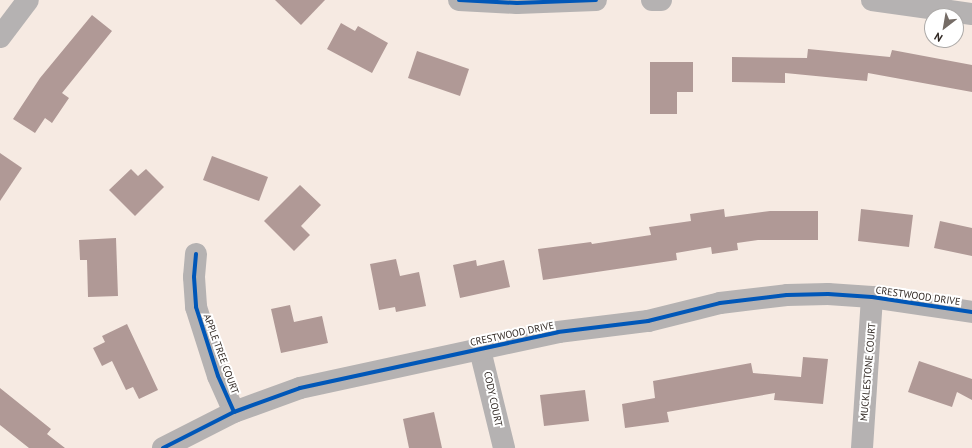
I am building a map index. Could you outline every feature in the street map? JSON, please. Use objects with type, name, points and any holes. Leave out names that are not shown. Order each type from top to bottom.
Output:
[{"type":"street","points":[[0,37],[28,0]]},
{"type":"street","points":[[459,0],[517,3],[596,0]]},
{"type":"street","points":[[652,0],[661,0]]},
{"type":"street","points":[[872,0],[972,14]]},
{"type":"street","name":"APPLE TREE COURT","points":[[196,254],[194,277],[196,307],[218,376],[234,412]]},
{"type":"street","name":"CRESTWOOD DRIVE","points":[[163,448],[234,412],[300,388],[558,332],[648,321],[720,303],[787,295],[872,297],[972,312]]},
{"type":"street","name":"MUCKLESTONE COURT","points":[[862,448],[872,297]]},
{"type":"street","name":"CODY COURT","points":[[480,350],[504,448]]},
{"type":"building","points":[[275,0],[325,0],[301,25]]},
{"type":"building","points":[[92,15],[112,31],[62,93],[69,98],[52,123],[45,118],[35,133],[13,119],[40,78]]},
{"type":"building","points":[[341,23],[355,31],[358,26],[388,43],[372,73],[327,49]]},
{"type":"building","points":[[808,49],[890,57],[892,50],[972,65],[972,92],[868,73],[867,81],[785,73],[785,83],[732,82],[732,57],[807,58]]},
{"type":"building","points":[[417,51],[469,69],[460,96],[408,78]]},
{"type":"building","points":[[650,62],[693,62],[693,92],[677,92],[677,114],[650,114]]},
{"type":"building","points":[[0,153],[22,168],[0,201]]},
{"type":"building","points":[[212,156],[268,177],[259,201],[203,180]]},
{"type":"building","points":[[131,169],[138,176],[146,169],[164,187],[135,216],[109,190]]},
{"type":"building","points":[[300,185],[321,205],[301,226],[310,235],[294,251],[264,221]]},
{"type":"building","points":[[724,209],[725,217],[770,211],[818,211],[818,240],[758,240],[737,243],[738,250],[712,254],[711,247],[676,253],[677,260],[543,280],[538,249],[591,242],[592,244],[651,235],[649,227],[691,221],[690,214]]},
{"type":"building","points":[[861,209],[913,215],[909,247],[858,241]]},
{"type":"building","points":[[940,221],[972,228],[972,256],[934,248]]},
{"type":"building","points":[[116,238],[118,296],[88,297],[87,260],[80,260],[79,240]]},
{"type":"building","points":[[396,259],[400,276],[419,272],[426,306],[396,312],[395,307],[379,310],[370,264]]},
{"type":"building","points":[[476,260],[477,266],[504,260],[510,287],[460,298],[453,265]]},
{"type":"building","points":[[290,305],[294,322],[322,316],[328,343],[281,353],[271,309]]},
{"type":"building","points":[[127,324],[158,390],[139,399],[133,387],[126,390],[112,361],[102,366],[93,348],[105,342],[102,336]]},
{"type":"building","points":[[803,357],[828,359],[823,404],[774,400],[775,393],[667,412],[669,422],[625,428],[622,404],[655,398],[653,381],[751,363],[753,373],[801,377]]},
{"type":"building","points":[[919,361],[972,379],[972,400],[957,392],[952,407],[908,392]]},
{"type":"building","points":[[0,388],[51,429],[47,434],[65,448],[29,448],[0,425]]},
{"type":"building","points":[[585,390],[589,421],[544,426],[540,395]]},
{"type":"building","points":[[434,412],[442,448],[409,448],[403,419]]},
{"type":"cycle path","points":[[459,0],[517,3],[596,0]]},
{"type":"cycle path","points":[[196,254],[194,277],[196,307],[218,376],[234,412]]},
{"type":"cycle path","points":[[163,448],[234,412],[300,388],[558,332],[648,321],[720,303],[787,295],[828,294],[872,297],[972,312]]}]
